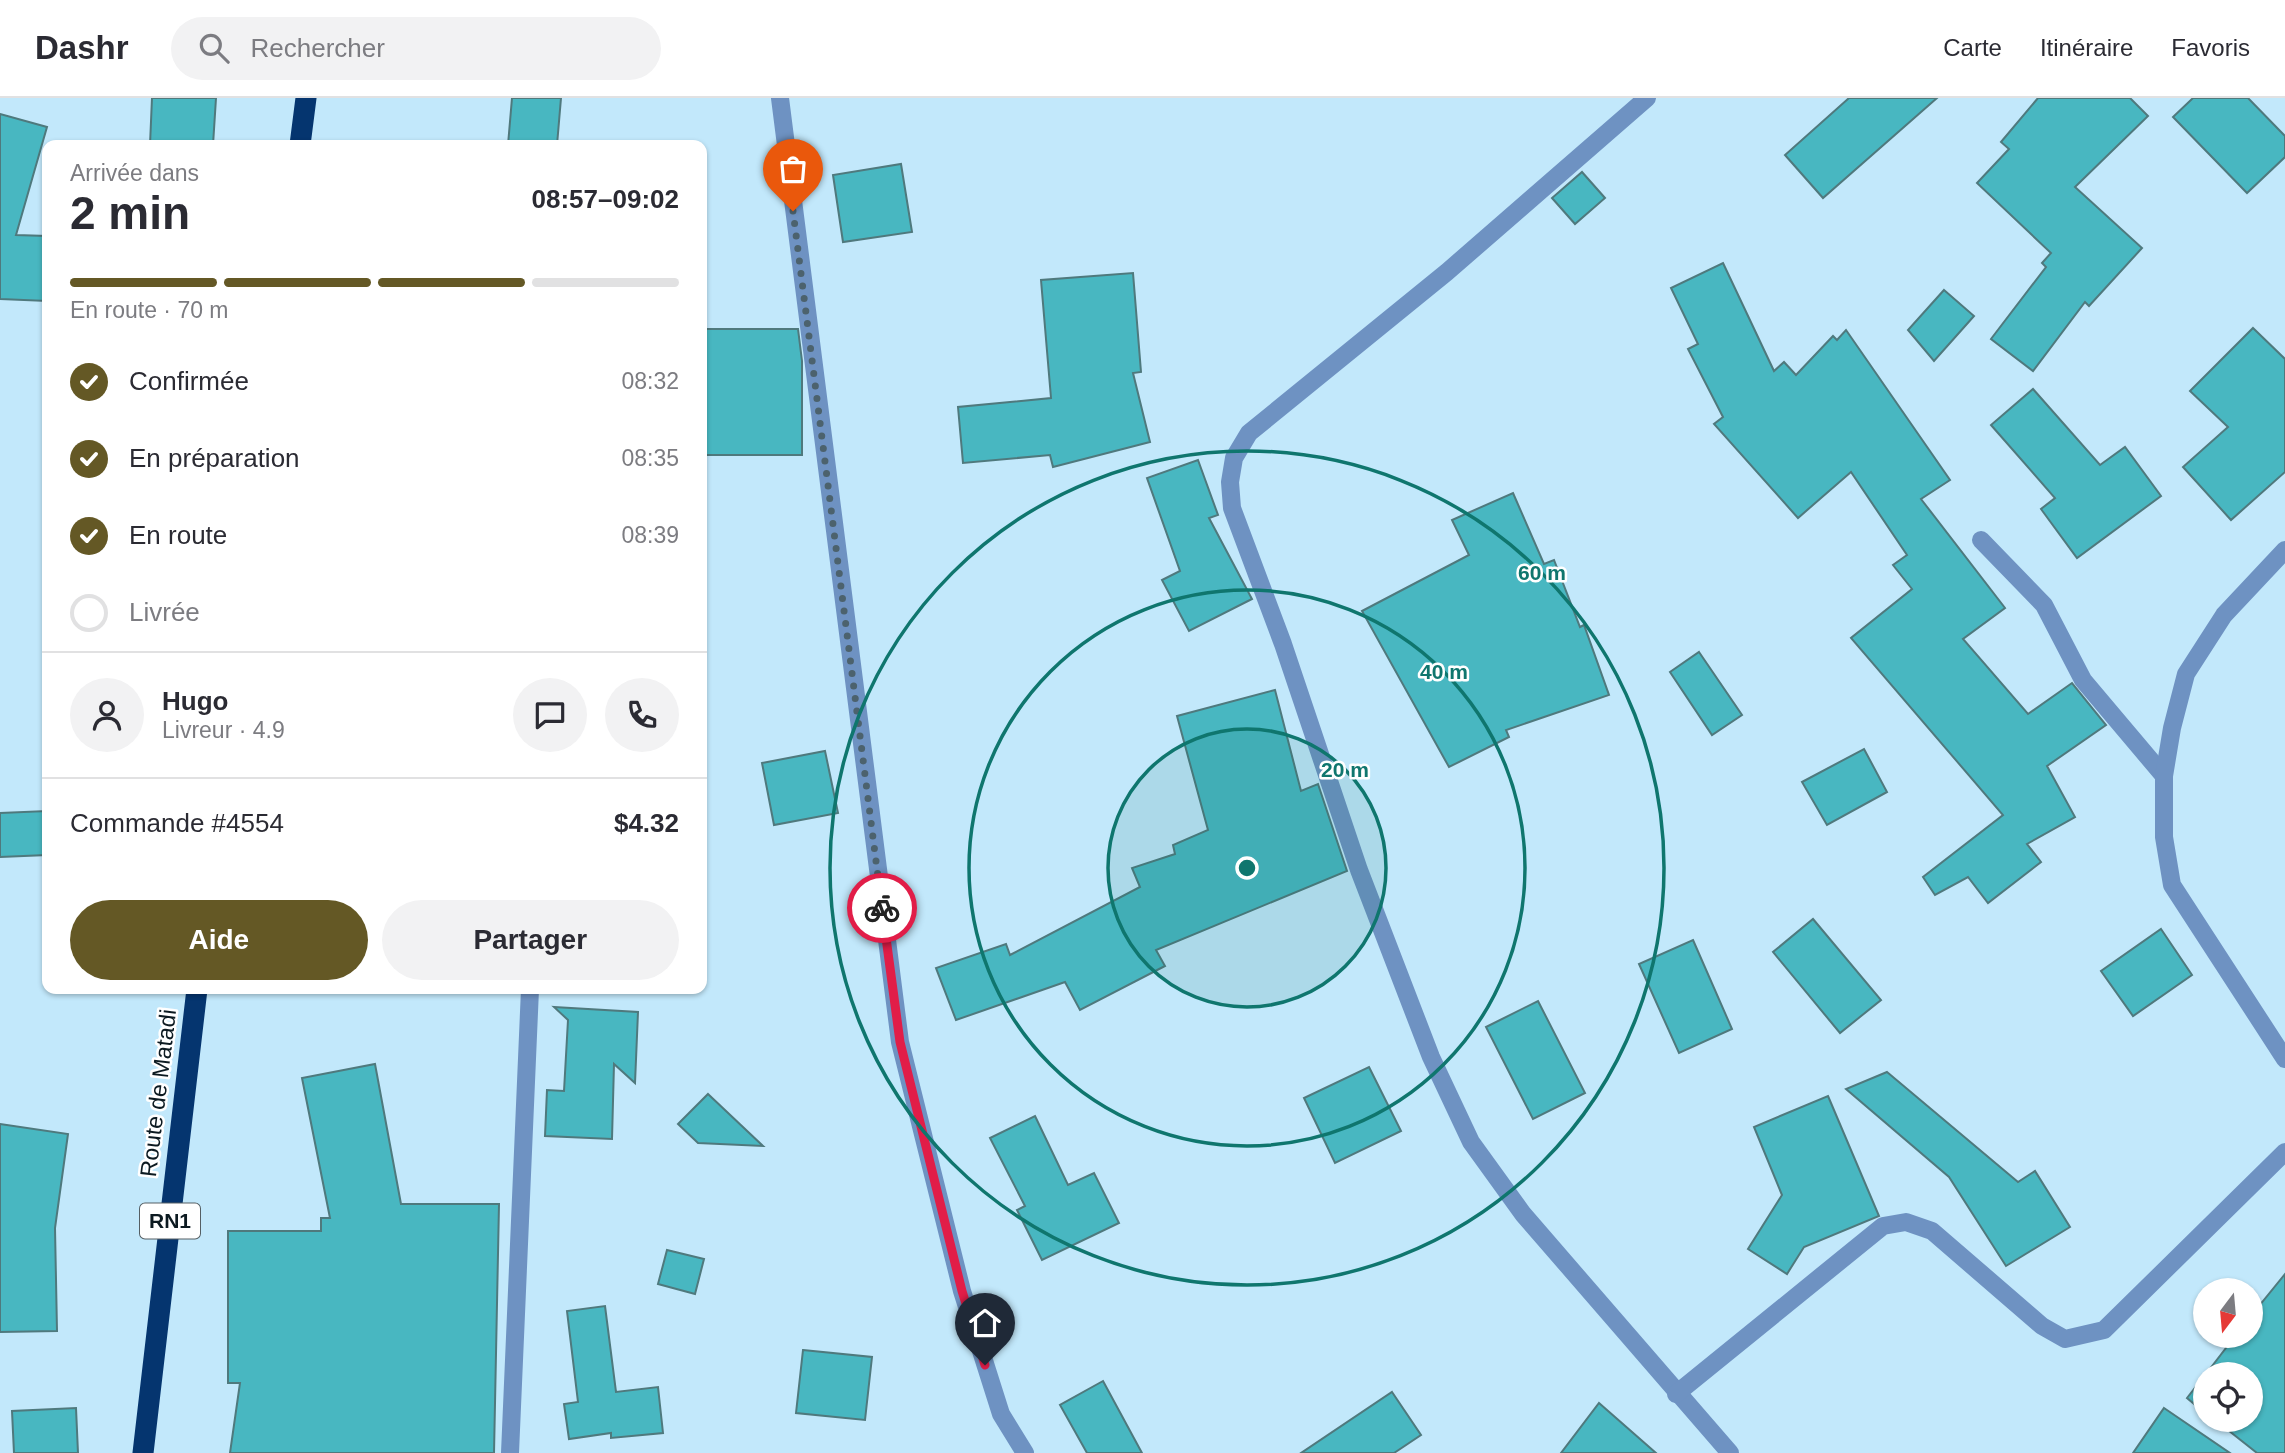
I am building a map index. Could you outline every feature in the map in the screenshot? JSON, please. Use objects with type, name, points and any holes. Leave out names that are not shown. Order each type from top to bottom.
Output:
[{"type":"highway","points":[[301,140],[306,98]]},
{"type":"highway","name":"Route de Matadi","points":[[143,1453],[196,994]]},
{"type":"street","points":[[780,98],[900,1042],[962,1291],[1001,1414],[1025,1453]]},
{"type":"street","points":[[1647,98],[1447,272],[1249,433],[1234,458],[1230,482],[1232,509],[1283,644],[1359,870],[1431,1057],[1471,1142],[1523,1214],[1676,1394],[1730,1453]]},
{"type":"street","points":[[1981,540],[2044,605],[2082,680],[2164,776]]},
{"type":"street","points":[[2285,550],[2224,615],[2186,674],[2172,728],[2164,776],[2164,837],[2172,885],[2285,1059]]},
{"type":"street","points":[[510,1453],[530,994]]},
{"type":"street","points":[[1676,1394],[1883,1226],[1906,1222],[1932,1231],[2042,1326],[2065,1339],[2104,1330],[2285,1152]]},
{"type":"building","points":[[152,98],[216,98],[213,140],[150,140]]},
{"type":"building","points":[[512,98],[561,98],[557,140],[508,140]]},
{"type":"building","points":[[1849,98],[1937,98],[1823,198],[1785,155]]},
{"type":"building","points":[[2038,98],[2130,98],[2148,116],[2075,187],[2142,248],[2089,306],[2085,302],[2033,371],[1991,339],[2046,267],[2042,263],[2051,253],[1977,183],[2009,149],[2001,142]]},
{"type":"building","points":[[2193,98],[2248,98],[2285,136],[2285,157],[2247,193],[2173,117]]},
{"type":"building","points":[[0,114],[47,127],[16,235],[42,236],[42,301],[0,299]]},
{"type":"building","points":[[901,164],[912,232],[843,242],[833,175]]},
{"type":"building","points":[[1582,172],[1605,198],[1575,224],[1552,198]]},
{"type":"building","points":[[1723,263],[1774,371],[1784,362],[1796,375],[1833,336],[1837,340],[1846,330],[1950,480],[1921,499],[2005,608],[1963,639],[2028,714],[2072,683],[2106,725],[2047,766],[2075,817],[2027,844],[2041,862],[1988,903],[1968,877],[1935,895],[1923,877],[2003,815],[1851,638],[1912,589],[1893,565],[1907,555],[1851,472],[1798,518],[1714,424],[1723,417],[1688,349],[1698,344],[1671,288]]},
{"type":"building","points":[[1133,273],[1141,372],[1133,373],[1150,442],[1053,467],[1050,455],[963,463],[958,407],[1051,398],[1041,280]]},
{"type":"building","points":[[1944,290],[1974,316],[1934,361],[1908,330]]},
{"type":"building","points":[[2253,328],[2285,359],[2285,472],[2231,520],[2183,467],[2228,427],[2190,391]]},
{"type":"building","points":[[707,329],[798,329],[802,361],[802,455],[707,455]]},
{"type":"building","points":[[2033,389],[2100,465],[2125,447],[2161,496],[2077,558],[2041,509],[2055,498],[1991,425]]},
{"type":"building","points":[[1198,460],[1218,515],[1209,518],[1252,599],[1189,631],[1162,580],[1180,571],[1147,478]]},
{"type":"building","points":[[1513,493],[1544,564],[1554,560],[1580,627],[1584,625],[1609,695],[1506,730],[1509,737],[1449,767],[1362,611],[1469,555],[1452,520]]},
{"type":"building","points":[[1699,652],[1742,715],[1712,735],[1670,672]]},
{"type":"building","points":[[1275,690],[1301,791],[1318,784],[1347,871],[1156,950],[1165,966],[1080,1010],[1065,982],[956,1020],[936,968],[1006,944],[1010,955],[1140,887],[1132,868],[1175,854],[1173,845],[1208,830],[1177,716]]},
{"type":"building","points":[[1864,749],[1887,792],[1827,825],[1802,782]]},
{"type":"building","points":[[825,751],[838,813],[774,825],[762,763]]},
{"type":"building","points":[[42,811],[42,855],[0,857],[0,813]]},
{"type":"building","points":[[1813,919],[1881,1000],[1840,1033],[1773,952]]},
{"type":"building","points":[[2161,929],[2192,975],[2133,1016],[2101,971]]},
{"type":"building","points":[[1693,940],[1732,1029],[1679,1053],[1639,964]]},
{"type":"building","points":[[1538,1001],[1585,1093],[1533,1119],[1486,1027]]},
{"type":"building","points":[[554,1007],[638,1012],[635,1083],[614,1064],[612,1139],[545,1136],[547,1090],[564,1091],[568,1020]]},
{"type":"building","points":[[375,1064],[401,1204],[499,1204],[494,1453],[230,1453],[240,1383],[228,1383],[228,1231],[321,1231],[321,1218],[330,1218],[302,1078]]},
{"type":"building","points":[[1369,1067],[1401,1131],[1335,1163],[1304,1098]]},
{"type":"building","points":[[1887,1072],[2018,1182],[2035,1171],[2070,1227],[2006,1266],[1949,1177],[1846,1089]]},
{"type":"building","points":[[708,1094],[763,1146],[698,1143],[678,1124]]},
{"type":"building","points":[[1828,1096],[1879,1216],[1804,1247],[1787,1274],[1748,1249],[1782,1195],[1754,1127]]},
{"type":"building","points":[[1035,1116],[1068,1185],[1094,1173],[1119,1223],[1042,1260],[1017,1210],[1025,1206],[990,1138]]},
{"type":"building","points":[[0,1124],[68,1134],[55,1228],[57,1331],[0,1332]]},
{"type":"building","points":[[667,1250],[704,1259],[695,1294],[658,1284]]},
{"type":"building","points":[[2285,1274],[2285,1453],[2257,1453],[2230,1432],[2263,1432],[2263,1362],[2215,1362],[2226,1348],[2263,1348],[2263,1301]]},
{"type":"building","points":[[605,1306],[616,1392],[658,1387],[663,1433],[611,1438],[611,1433],[569,1439],[564,1404],[578,1402],[567,1311]]},
{"type":"building","points":[[803,1350],[872,1357],[865,1420],[796,1413]]},
{"type":"building","points":[[1103,1381],[1142,1453],[1087,1453],[1060,1405]]},
{"type":"building","points":[[2193,1390],[2193,1403],[2187,1398]]},
{"type":"building","points":[[1392,1392],[1421,1435],[1394,1453],[1301,1453]]},
{"type":"building","points":[[1599,1403],[1656,1453],[1561,1453]]},
{"type":"building","points":[[76,1408],[78,1453],[14,1453],[12,1411]]},
{"type":"building","points":[[2164,1408],[2193,1428],[2193,1432],[2199,1432],[2230,1453],[2133,1453]]},
{"type":"way so far","points":[[793,211],[882,908]]},
{"type":"route","points":[[882,908],[900,1042],[962,1291],[985,1365]]}]
